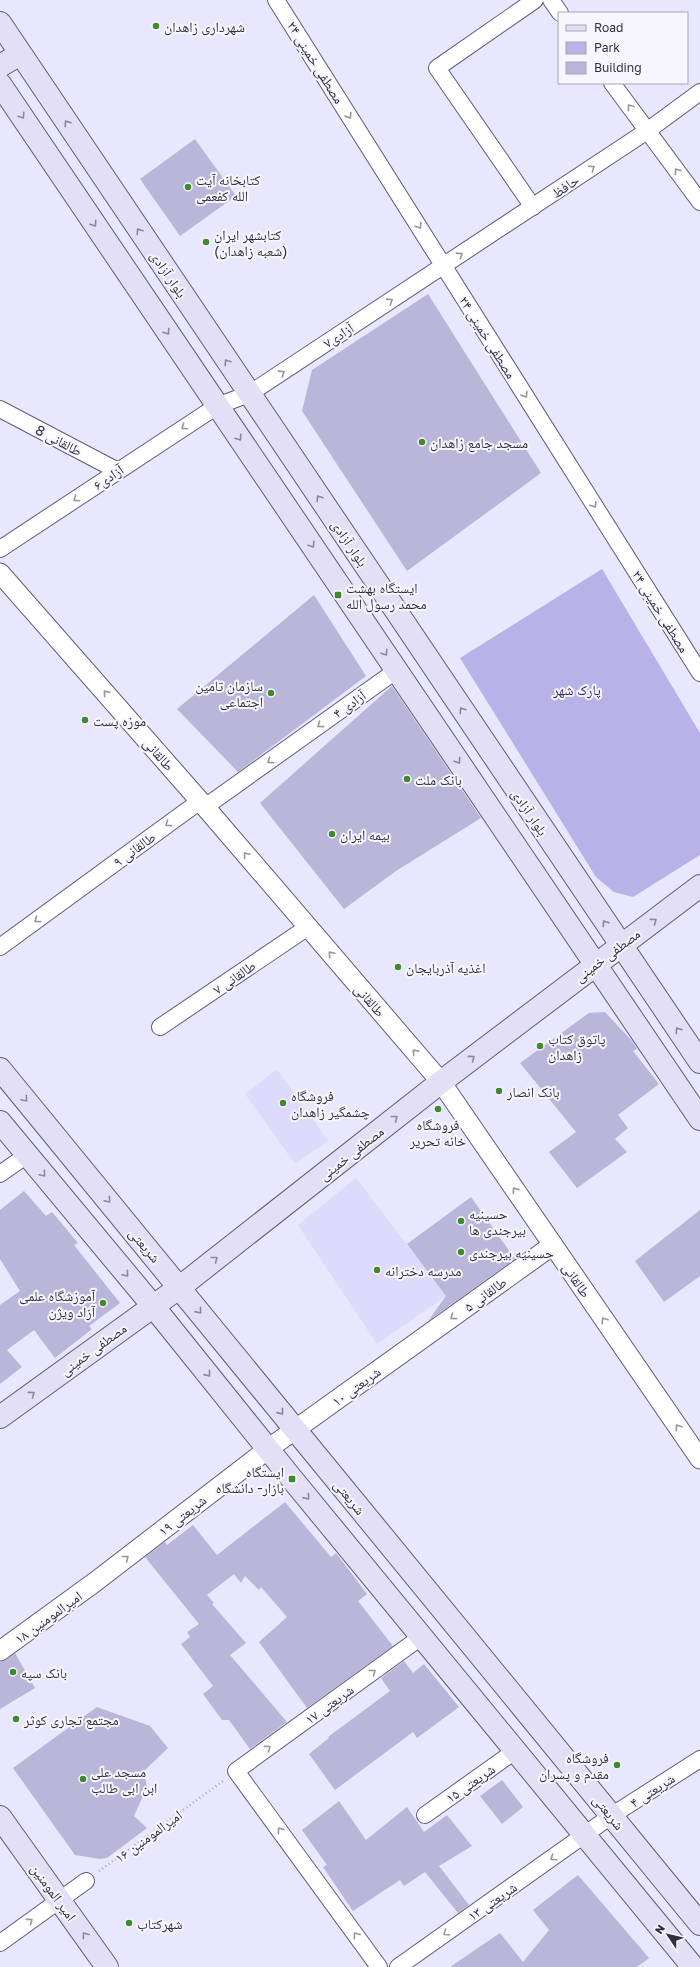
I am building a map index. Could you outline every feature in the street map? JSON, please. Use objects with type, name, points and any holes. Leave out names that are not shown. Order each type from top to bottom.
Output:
[{"type":"main road","name":"بلوار آزادی","points":[[0,23],[700,1062]]},
{"type":"main road","points":[[0,66],[20,54]]},
{"type":"main road","points":[[0,84],[700,1120]]},
{"type":"main road","name":"مصطفی خمینی","points":[[0,1417],[180,1287],[441,1082],[620,945],[700,886]]},
{"type":"main road","name":"شریعتی","points":[[0,1069],[700,1924]]},
{"type":"main road","points":[[0,1122],[153,1306],[268,1449],[585,1836],[683,1962]]},
{"type":"main road","name":"امیر المومنین","points":[[0,1817],[108,1967]]},
{"type":"street","name":"مصطفی خمینی ۲۴","points":[[276,0],[700,673]]},
{"type":"street","points":[[534,207],[437,68],[535,0]]},
{"type":"street","points":[[550,0],[559,12]]},
{"type":"street","points":[[613,84],[700,202]]},
{"type":"street","name":"حافظ","points":[[428,277],[648,131],[700,92]]},
{"type":"street","name":"آزادی۷","points":[[217,406],[249,394],[428,277]]},
{"type":"street","name":"آزادی۶","points":[[0,549],[217,406]]},
{"type":"street","name":"طالقانی 8","points":[[0,409],[118,471]]},
{"type":"street","name":"طالقانی","points":[[0,573],[202,804],[441,1082],[700,1459]]},
{"type":"street","name":"آزادی ۴","points":[[202,804],[301,739],[397,670]]},
{"type":"street","name":"طالقانی ۹","points":[[0,947],[68,897],[202,804]]},
{"type":"street","name":"طالقانی ۷","points":[[160,1027],[308,927]]},
{"type":"street","points":[[0,1174],[27,1155]]},
{"type":"street","name":"طالقانی ۵","points":[[416,1343],[553,1245]]},
{"type":"street","name":"شریعتی ۱۰","points":[[268,1449],[416,1343]]},
{"type":"street","name":"شریعتی ۱۹","points":[[95,1582],[268,1449]]},
{"type":"street","name":"امیرالمومنین ۱۸","points":[[0,1651],[95,1582]]},
{"type":"street","name":"شریعتی ۱۷","points":[[236,1771],[421,1636]]},
{"type":"street","name":"شریعتی ۱۵","points":[[425,1815],[515,1751]]},
{"type":"street","name":"شریعتی ۴","points":[[585,1836],[611,1816],[700,1758]]},
{"type":"street","points":[[236,1771],[379,1967]]},
{"type":"street","name":"شریعتی ۱۳","points":[[398,1967],[585,1836]]},
{"type":"street","points":[[0,1943],[86,1881]]},
{"type":"path","name":"امیرالمومنین ۱۶","points":[[86,1881],[236,1771]]},
{"type":"shaded area","points":[[277,1069],[328,1141],[295,1164],[245,1094]]},
{"type":"shaded area","name":"مدرسه دخترانه","points":[[356,1178],[446,1296],[377,1344],[298,1225]]},
{"type":"green space","name":"پارک شهر","points":[[602,569],[700,733],[700,855],[633,897],[614,892],[596,877],[460,658]]},
{"type":"building","name":"کتابخانه آیت الله کفعمی","points":[[195,139],[236,196],[180,236],[140,179]]},
{"type":"building","name":"مسجد جامع زاهدان","points":[[428,294],[541,473],[407,571],[302,411],[312,370]]},
{"type":"building","name":"سازمان تامین اجتماعی","points":[[314,595],[366,676],[238,772],[177,709]]},
{"type":"building","points":[[392,686],[481,818],[396,871],[344,909],[260,803]]},
{"type":"building","points":[[605,1012],[632,1041],[637,1049],[633,1051],[659,1084],[618,1115],[628,1128],[615,1139],[627,1152],[577,1188],[549,1152],[576,1132],[520,1063],[589,1013]]},
{"type":"building","points":[[24,1191],[46,1216],[52,1212],[78,1243],[74,1245],[120,1303],[89,1326],[92,1329],[55,1358],[34,1330],[7,1350],[22,1367],[0,1384],[0,1305],[20,1291],[0,1259],[0,1210]]},
{"type":"building","name":"حسینیه بیرجندی","points":[[471,1197],[515,1259],[428,1321],[446,1296],[407,1244]]},
{"type":"building","points":[[700,1210],[700,1276],[664,1302],[635,1261]]},
{"type":"building","points":[[285,1502],[331,1557],[336,1553],[367,1594],[358,1601],[393,1646],[307,1708],[259,1642],[287,1617],[261,1587],[259,1590],[245,1576],[241,1583],[234,1574],[207,1595],[214,1603],[212,1604],[246,1643],[230,1655],[287,1722],[250,1749],[229,1720],[222,1720],[203,1694],[213,1686],[181,1644],[190,1637],[187,1632],[199,1624],[145,1557],[165,1542],[167,1545],[193,1525],[217,1555]]},
{"type":"building","name":"بانک سپه","points":[[15,1653],[35,1688],[0,1709],[0,1662],[6,1660]]},
{"type":"building","points":[[404,1661],[413,1673],[424,1664],[459,1707],[417,1738],[413,1732],[335,1790],[309,1754],[329,1738],[328,1737],[390,1691],[381,1678]]},
{"type":"building","name":"مسجد علی ابن ابی طالب","points":[[97,1707],[150,1726],[168,1748],[144,1771],[147,1787],[134,1816],[147,1828],[107,1858],[100,1859],[75,1855],[13,1768]]},
{"type":"building","points":[[502,1780],[523,1807],[502,1824],[480,1796]]},
{"type":"building","points":[[339,1801],[366,1840],[407,1807],[424,1832],[447,1815],[472,1846],[439,1866],[469,1905],[458,1913],[425,1872],[404,1886],[400,1880],[353,1911],[323,1867],[327,1865],[302,1830]]},
{"type":"building","points":[[578,1875],[649,1958],[637,1967],[450,1967],[500,1933],[523,1962],[549,1930],[533,1910]]},
{"type":"place","name":"شهرداری زاهدان","points":[[156,26]]},
{"type":"place","name":"کتابخانه آیت الله کفعمی","points":[[188,187]]},
{"type":"place","name":"کتابشهر ایران (شعبه زاهدان)","points":[[206,242]]},
{"type":"place","name":"مسجد جامع زاهدان","points":[[422,442]]},
{"type":"place","name":"ایستگاه بهشت محمد رسول الله","points":[[338,595]]},
{"type":"place","name":"سازمان تامین اجتماعی","points":[[271,693]]},
{"type":"place","name":"موزه پست","points":[[85,720]]},
{"type":"place","name":"بانک ملت","points":[[407,779]]},
{"type":"place","name":"بیمه ایران","points":[[332,834]]},
{"type":"place","name":"اغذیه آذربایجان","points":[[398,967]]},
{"type":"place","name":"پاتوق کتاب زاهدان","points":[[540,1046]]},
{"type":"place","name":"بانک انصار","points":[[499,1091]]},
{"type":"place","name":"فروشگاه چشمگیر زاهدان","points":[[283,1103]]},
{"type":"place","name":"فروشگاه خانه تحریر","points":[[438,1109]]},
{"type":"place","name":"حسینیه بیرجندی ها","points":[[461,1221]]},
{"type":"place","name":"حسینیه بیرجندی","points":[[461,1252]]},
{"type":"place","name":"مدرسه دخترانه","points":[[377,1270]]},
{"type":"place","name":"آموزشگاه علمی آزاد ویژن","points":[[103,1303]]},
{"type":"place","name":"ایستگاه بازار- دانشگاه","points":[[292,1479]]},
{"type":"place","name":"بانک سپه","points":[[13,1672]]},
{"type":"place","name":"مجتمع تجاری کوثر","points":[[16,1719]]},
{"type":"place","name":"فروشگاه مقدم و پسران","points":[[617,1765]]},
{"type":"place","name":"مسجد علی ابن ابی طالب","points":[[83,1779]]},
{"type":"place","name":"شهرکتاب","points":[[129,1923]]}]
